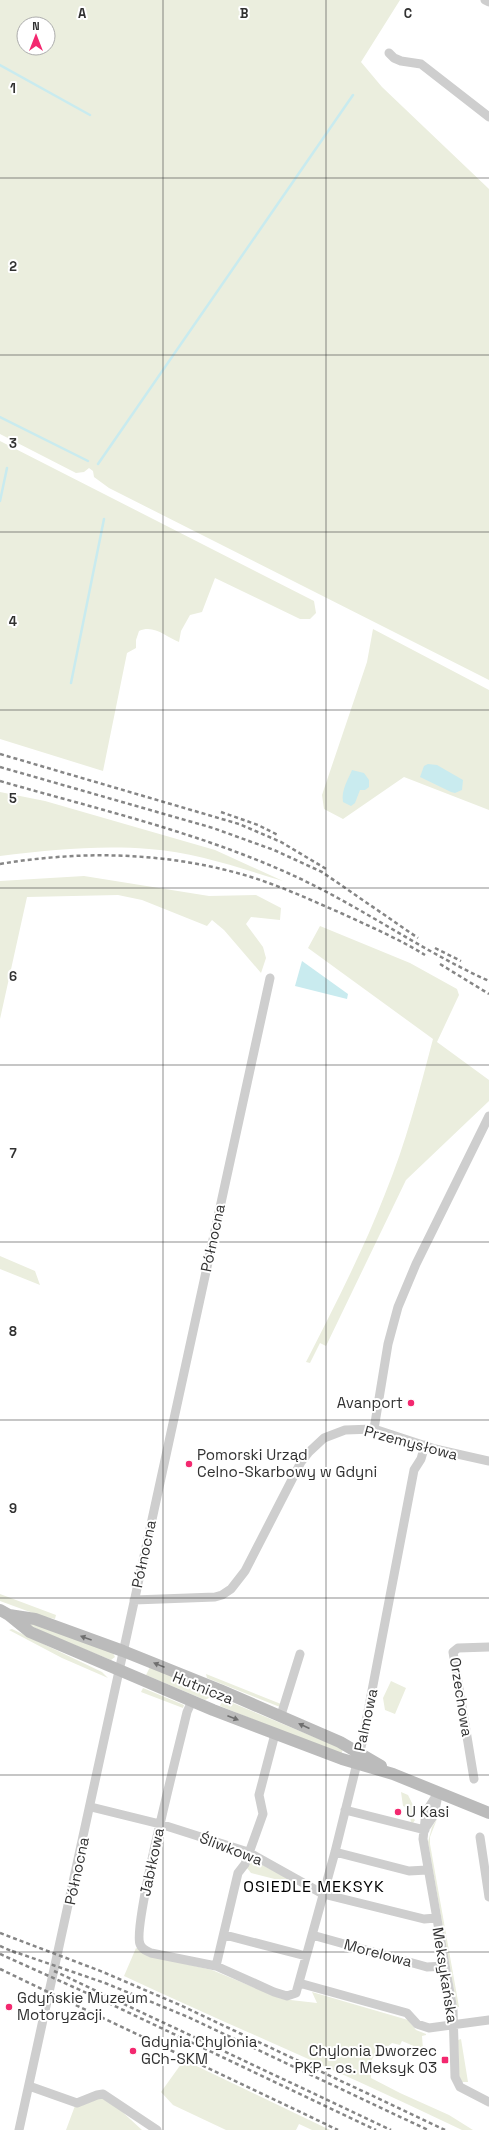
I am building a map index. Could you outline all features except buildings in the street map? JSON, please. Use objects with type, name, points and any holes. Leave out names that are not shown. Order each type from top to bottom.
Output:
[{"type":"main road","name":"Hutnicza","points":[[5,1612],[30,1632],[213,1710],[275,1734],[358,1758]]},
{"type":"main road","name":"Hutnicza","points":[[5,1612],[35,1619],[123,1651],[281,1715],[358,1758],[438,1793],[489,1813]]},
{"type":"main road","points":[[213,1710],[220,1690]]},
{"type":"street","points":[[485,0],[489,2]]},
{"type":"street","points":[[388,53],[401,61],[421,64],[489,117]]},
{"type":"street","name":"Północna","points":[[19,2130],[91,1807],[134,1600],[270,978]]},
{"type":"street","points":[[374,1429],[388,1344],[398,1307],[416,1264],[489,1116]]},
{"type":"street","name":"Przemysłowa","points":[[134,1600],[202,1598],[219,1596],[227,1592],[245,1571],[301,1462],[324,1438],[334,1433],[359,1428],[374,1429],[462,1456],[489,1461]]},
{"type":"street","name":"Palmowa","points":[[296,1993],[335,1852],[358,1758],[414,1470],[421,1460],[425,1445]]},
{"type":"street","name":"Orzechowa","points":[[474,1779],[453,1652],[458,1648],[489,1647]]},
{"type":"street","points":[[281,1715],[300,1654]]},
{"type":"street","name":"Jabłkowa","points":[[192,1701],[187,1712],[160,1824],[139,1924],[140,1944],[144,1951],[216,1966],[274,1992],[288,1996],[296,1993]]},
{"type":"street","points":[[216,1966],[225,1935],[238,1873],[245,1864],[248,1852],[263,1814],[259,1795],[275,1734]]},
{"type":"street","name":"Meksykańska","points":[[438,1793],[426,1812],[424,1850],[454,2010],[456,2083],[460,2087],[489,2102]]},
{"type":"street","name":"Śliwkowa","points":[[91,1807],[160,1824],[248,1852],[323,1894],[424,1919],[436,1918]]},
{"type":"street","points":[[345,1810],[425,1830]]},
{"type":"street","points":[[480,1837],[489,1897]]},
{"type":"street","points":[[335,1852],[409,1871],[427,1870]]},
{"type":"street","points":[[225,1935],[306,1956]]},
{"type":"street","name":"Morelowa","points":[[312,1935],[427,1966],[445,1966]]},
{"type":"street","points":[[299,1983],[407,2013],[422,2027],[429,2028],[489,2020]]},
{"type":"street","points":[[29,2086],[77,2103],[97,2094],[103,2094],[157,2130]]},
{"type":"green space","points":[[0,0],[400,0],[361,62],[382,87],[489,189],[489,680],[109,488],[94,477],[93,471],[89,468],[84,472],[76,473],[0,434]]},
{"type":"green space","points":[[0,441],[314,601],[316,613],[310,619],[300,619],[215,578],[202,612],[190,615],[181,631],[179,642],[155,630],[144,629],[139,631],[136,640],[136,648],[127,653],[103,771],[0,739]]},
{"type":"green space","points":[[373,629],[489,690],[489,810],[404,777],[343,819],[324,809],[322,795],[367,662]]},
{"type":"green space","points":[[0,792],[45,801],[215,850],[283,881],[200,857],[183,853],[149,849],[93,848],[0,856]]},
{"type":"green space","points":[[84,876],[209,896],[256,895],[281,908],[280,920],[251,917],[246,924],[263,947],[266,958],[261,973],[224,930],[212,920],[207,926],[142,900],[118,895],[27,897],[0,1019],[0,881]]},
{"type":"green space","points":[[320,926],[410,963],[457,989],[459,995],[437,1042],[489,1080],[489,1101],[406,1180],[326,1346],[320,1343],[310,1363],[306,1362],[358,1258],[393,1175],[412,1117],[433,1039],[308,948]]},
{"type":"green space","points":[[0,1256],[35,1271],[40,1285],[0,1269]]},
{"type":"green space","points":[[0,1594],[56,1615],[55,1619],[41,1616],[0,1601]]},
{"type":"green space","points":[[15,1617],[113,1653],[115,1657],[111,1660],[43,1632]]},
{"type":"green space","points":[[12,1629],[102,1672],[108,1678],[62,1658],[9,1630]]},
{"type":"green space","points":[[150,1667],[208,1691],[210,1694],[209,1698],[205,1700],[146,1675]]},
{"type":"green space","points":[[206,1674],[281,1704],[280,1707],[207,1678]]},
{"type":"green space","points":[[391,1681],[406,1688],[395,1714],[385,1710],[383,1698]]},
{"type":"green space","points":[[143,1688],[184,1705],[183,1708],[141,1692]]},
{"type":"green space","points":[[223,1699],[343,1749],[341,1755],[220,1706]]},
{"type":"green space","points":[[401,1792],[408,1795],[414,1807],[416,1807],[417,1813],[413,1818],[415,1820],[413,1823],[411,1822],[408,1808],[403,1806]]},
{"type":"green space","points":[[437,1819],[430,1837],[430,1844],[459,2007],[457,2007],[428,1842],[432,1827]]},
{"type":"green space","points":[[251,1860],[302,1886],[251,1873],[247,1868]]},
{"type":"green space","points":[[136,1948],[147,1954],[164,1959],[212,1970],[282,1999],[317,2003],[312,1992],[408,2020],[416,2030],[426,2034],[422,2036],[423,2050],[402,2041],[400,2045],[392,2043],[385,2049],[380,2046],[370,2063],[371,2078],[449,2115],[473,2130],[462,2130],[378,2090],[124,1976]]},
{"type":"green space","points":[[461,2039],[468,2082],[462,2082],[459,2076],[458,2040]]},
{"type":"green space","points":[[184,2060],[330,2130],[312,2130],[299,2124],[296,2130],[226,2130],[173,2105],[161,2092]]},
{"type":"green space","points":[[94,2098],[103,2099],[117,2107],[142,2130],[66,2130],[76,2103]]},
{"type":"water","points":[[428,764],[437,765],[463,780],[462,790],[455,793],[451,792],[420,777],[424,766]]},
{"type":"water","points":[[352,770],[364,773],[369,780],[369,787],[365,790],[360,790],[355,803],[351,806],[343,802],[343,793]]},
{"type":"water","points":[[302,961],[348,994],[347,999],[295,986]]},
{"type":"waterway","points":[[0,65],[90,115]]},
{"type":"waterway","points":[[98,464],[353,95]]},
{"type":"waterway","points":[[0,417],[88,461]]},
{"type":"waterway","points":[[0,501],[7,468]]},
{"type":"waterway","points":[[71,683],[104,519]]},
{"type":"railway","points":[[0,754],[239,824],[281,842],[328,870]]},
{"type":"railway","points":[[0,767],[213,828],[274,850],[322,872],[418,938]]},
{"type":"railway","points":[[0,781],[146,822],[255,859],[316,886],[438,956],[489,981]]},
{"type":"railway","points":[[221,812],[258,825],[278,835]]},
{"type":"railway","points":[[0,864],[95,855],[158,858],[189,862],[251,877],[298,894],[385,933],[425,955]]},
{"type":"railway","points":[[435,948],[461,961]]},
{"type":"railway","points":[[440,964],[489,994]]},
{"type":"railway","points":[[0,1933],[103,1972],[180,2005],[445,2130]]},
{"type":"railway","points":[[0,1946],[16,1953]]},
{"type":"railway","points":[[12,1951],[105,1983],[188,2017],[428,2130]]},
{"type":"railway","points":[[0,1954],[100,1999],[376,2130]]},
{"type":"railway","points":[[0,1969],[338,2130]]},
{"type":"railway","points":[[54,1971],[391,2130]]},
{"type":"place","name":"Avanport","points":[[411,1403]]},
{"type":"place","name":"Pomorski Urząd Celno-Skarbowy w Gdyni","points":[[189,1464]]},
{"type":"place","name":"U Kasi","points":[[398,1812]]},
{"type":"place","name":"Gdyńskie Muzeum Motoryzacji","points":[[9,2007]]},
{"type":"place","name":"Gdynia Chylonia GCh-SKM","points":[[133,2051]]},
{"type":"place","name":"Chylonia Dworzec PKP - os. Meksyk 03","points":[[445,2060]]},
{"type":"district","name":"OSIEDLE MEKSYK","points":[[314,1886]]}]
